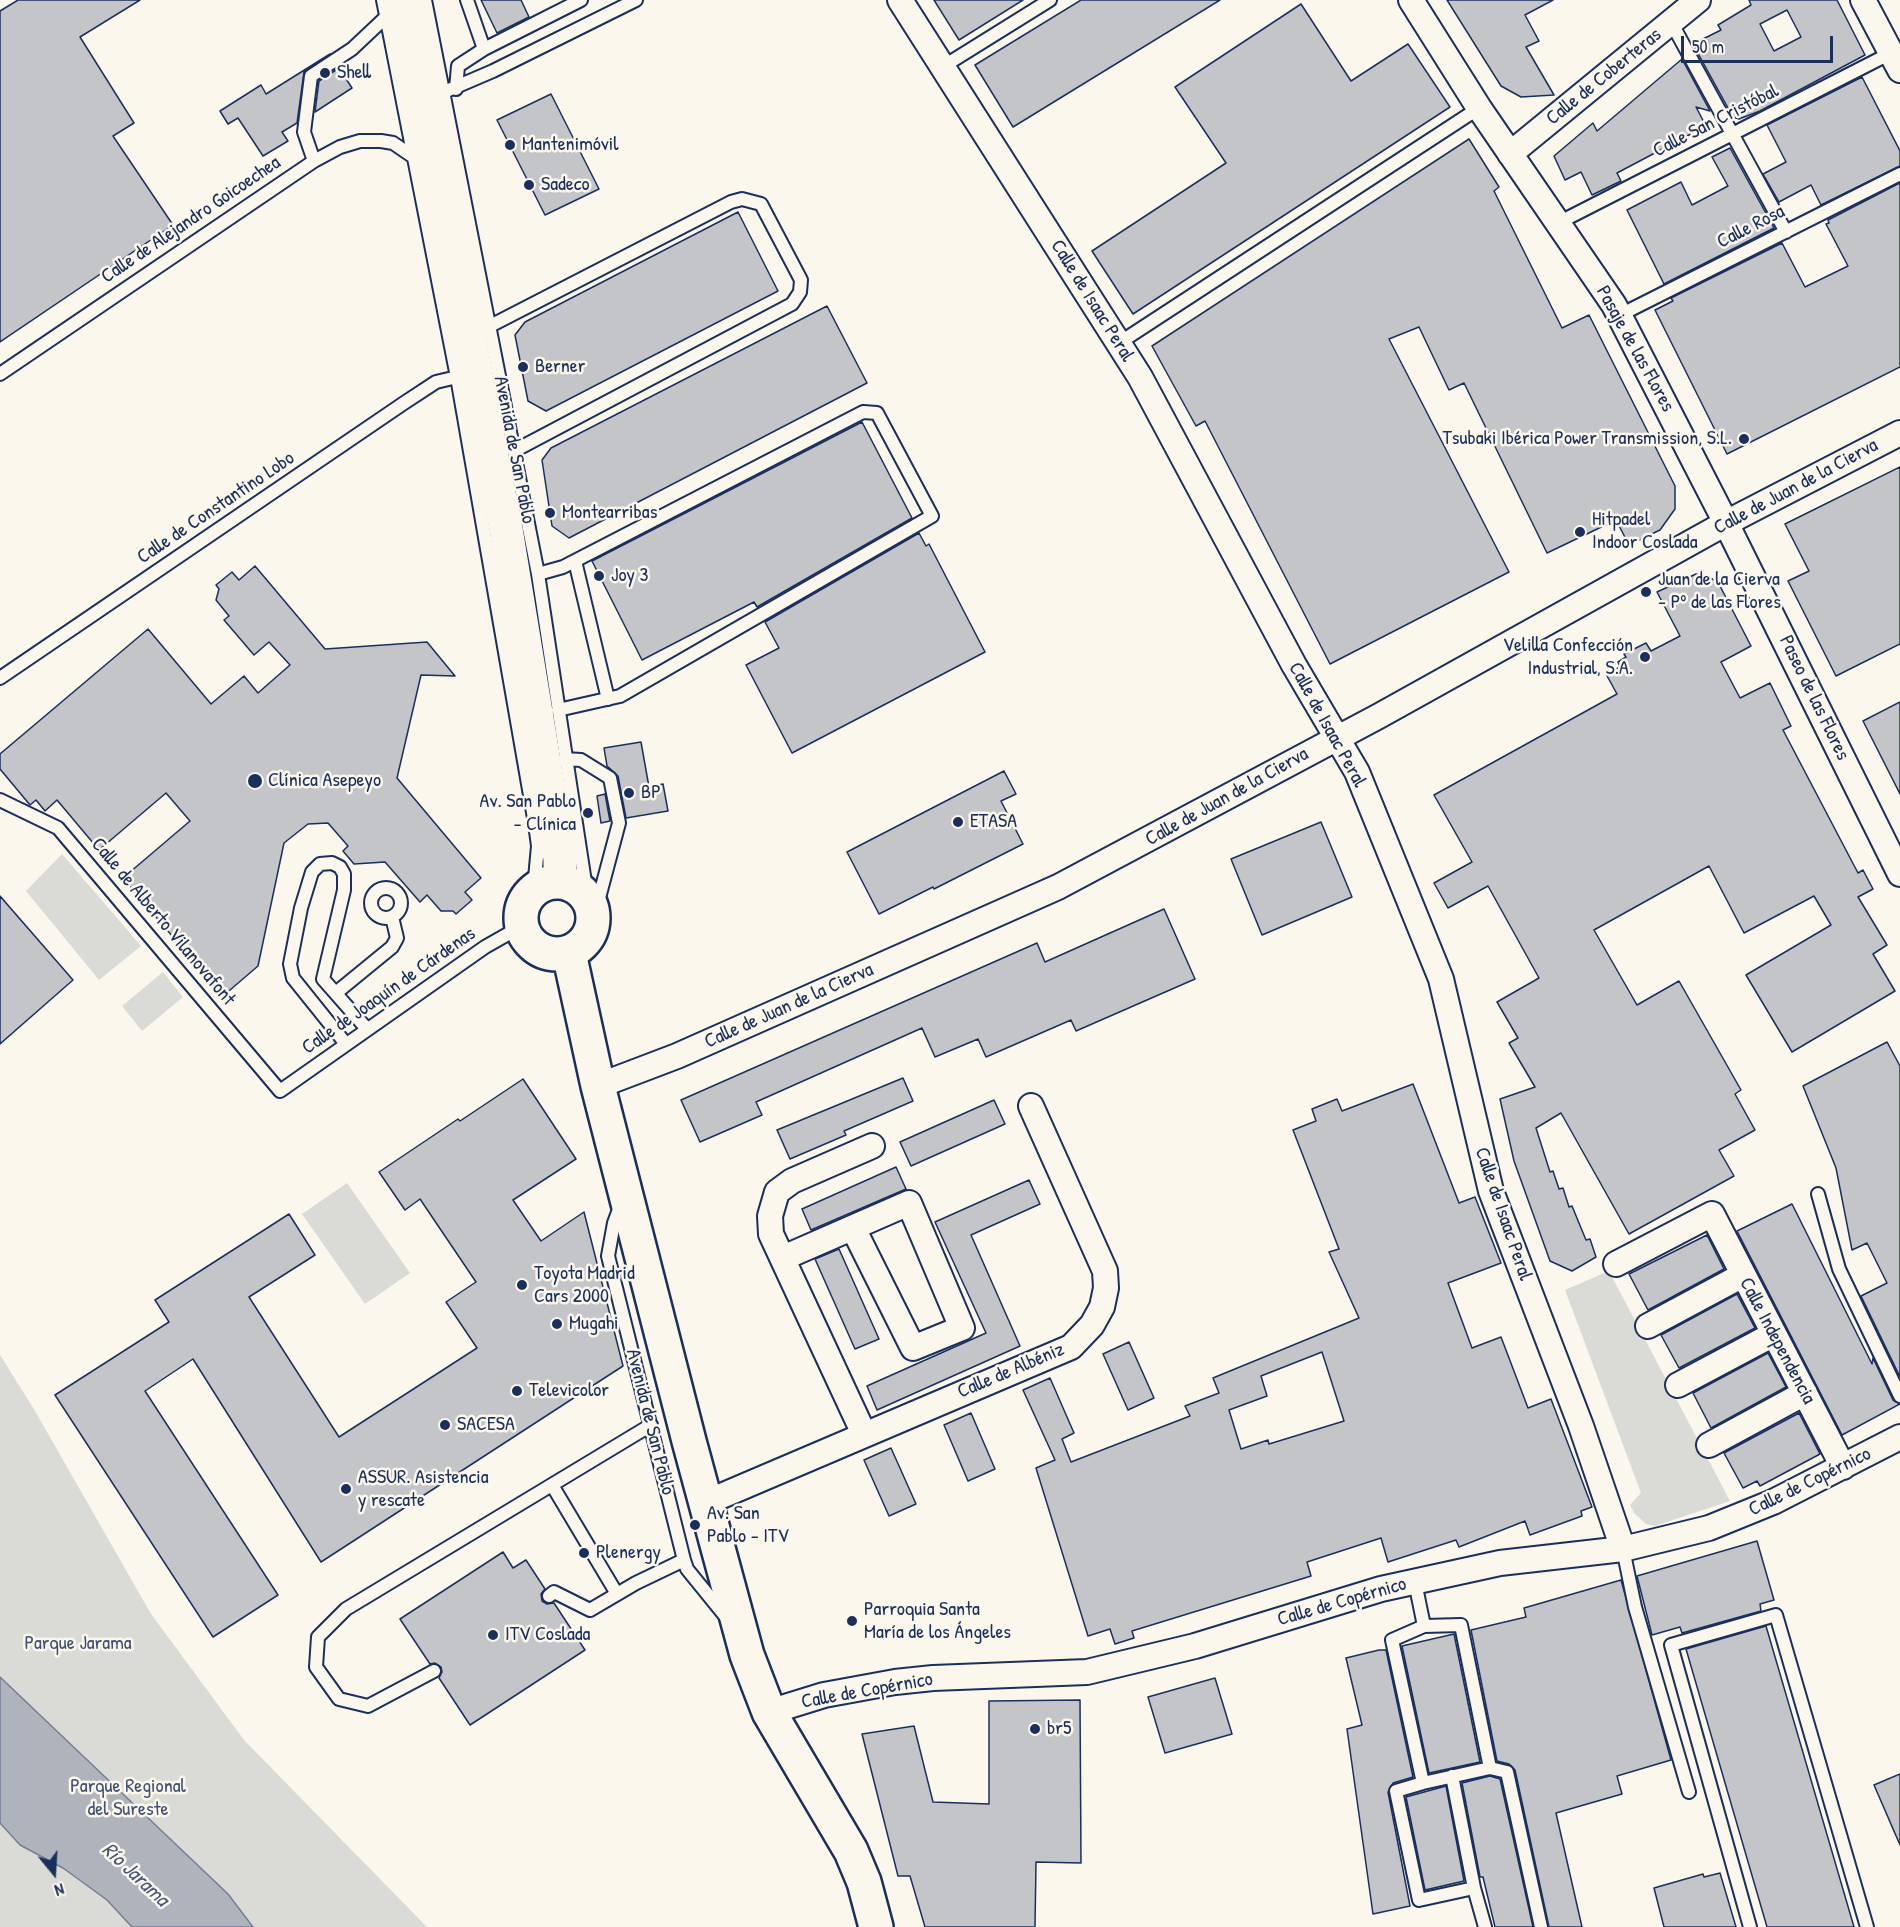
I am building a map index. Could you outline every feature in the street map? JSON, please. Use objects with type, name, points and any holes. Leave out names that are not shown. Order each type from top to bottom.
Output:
[{"type":"street","name":"Calle de Isaac Peral","points":[[900,0],[1140,376],[1293,665],[1357,772],[1441,979],[1479,1151],[1491,1191],[1581,1426],[1623,1549]]},
{"type":"street","name":"Pasaje de las Flores","points":[[1411,0],[1479,108],[1620,315],[1726,523]]},
{"type":"street","points":[[1863,0],[1896,62]]},
{"type":"street","name":"Avenida de San Pablo","points":[[395,8],[506,529],[560,860],[547,885]]},
{"type":"street","name":"Calle de Coberteras","points":[[1510,154],[1681,9]]},
{"type":"street","name":"Calle de Juan de la Cierva","points":[[598,1086],[676,1056],[1058,888],[1337,738],[1726,523],[1900,433]]},
{"type":"street","name":"Paseo de las Flores","points":[[1726,523],[1900,874]]},
{"type":"street","points":[[547,885],[578,887],[590,915],[580,947],[569,953],[547,954],[536,948],[528,940],[522,926],[526,900],[547,885]]},
{"type":"street","name":"Avenida de San Pablo","points":[[569,953],[598,1086],[741,1635],[769,1712],[851,1851],[864,1881],[876,1927]]},
{"type":"street","name":"Calle de Albéniz","points":[[705,1503],[1071,1347],[1092,1325],[1102,1308],[1106,1288],[1105,1271],[1030,1106]]},
{"type":"street","points":[[864,1434],[771,1234],[770,1215],[777,1192],[792,1181],[872,1146]]},
{"type":"street","points":[[783,1258],[909,1203],[962,1328],[913,1348],[853,1228]]},
{"type":"street","name":"Calle Independencia","points":[[1616,1264],[1712,1214],[1843,1467]]},
{"type":"street","points":[[1648,1326],[1743,1275]]},
{"type":"street","points":[[1678,1385],[1774,1334]]},
{"type":"street","points":[[1709,1445],[1805,1393]]},
{"type":"street","name":"Calle de Copérnico","points":[[769,1712],[824,1695],[895,1682],[933,1678],[1087,1671],[1195,1646],[1382,1588],[1500,1563],[1623,1549],[1709,1528],[1773,1502],[1900,1437]]},
{"type":"lane","name":"Avenida de San Pablo","points":[[383,0],[395,8],[415,158],[457,377],[538,846],[547,885]]},
{"type":"lane","name":"Avenida de San Pablo","points":[[425,0],[450,90],[490,326],[538,574],[590,915]]},
{"type":"lane","points":[[467,0],[484,49]]},
{"type":"lane","points":[[450,90],[458,66],[484,49],[581,0]]},
{"type":"lane","points":[[450,90],[636,0]]},
{"type":"lane","points":[[944,66],[1050,0]]},
{"type":"lane","points":[[314,161],[304,132],[310,76],[352,49],[395,8]]},
{"type":"lane","points":[[1681,9],[1733,134],[1786,232]]},
{"type":"lane","name":"Calle San Cristóbal","points":[[1558,224],[1733,134],[1896,62]]},
{"type":"lane","points":[[1119,343],[1479,108]]},
{"type":"lane","name":"Calle de Alejandro Goicoechea","points":[[0,375],[314,161],[340,147],[360,141],[381,141],[393,143],[415,158]]},
{"type":"lane","name":"Calle Rosa","points":[[1620,315],[1900,174]]},
{"type":"lane","points":[[490,326],[731,201],[742,199],[761,204],[801,280],[800,292],[792,304],[514,451]]},
{"type":"lane","name":"Calle de Constantino Lobo","points":[[0,678],[436,382],[457,377]]},
{"type":"lane","points":[[538,574],[575,561],[862,412],[877,413],[932,516],[620,696],[558,710]]},
{"type":"lane","points":[[575,561],[608,699]]},
{"type":"lane","points":[[565,759],[581,760],[610,778],[619,823],[590,915]]},
{"type":"lane","name":"Calle de Alberto Vilanovafont","points":[[0,800],[58,828],[280,1091]]},
{"type":"lane","points":[[346,1044],[310,995],[293,978],[290,964],[312,872],[320,864],[332,862],[340,867],[344,874],[344,890],[323,979],[337,992],[367,1029]]},
{"type":"lane","points":[[337,992],[392,947],[397,938],[392,917]]},
{"type":"lane","name":"Calle de Joaquín de Cárdenas","points":[[280,1091],[485,947],[522,926]]},
{"type":"lane","name":"Avenida de San Pablo","points":[[626,1192],[614,1223],[608,1256],[684,1560],[687,1569],[741,1635]]},
{"type":"lane","points":[[1818,1194],[1839,1269],[1900,1396]]},
{"type":"lane","points":[[434,1671],[368,1706],[339,1699],[316,1667],[318,1637],[346,1609],[651,1425]]},
{"type":"lane","points":[[552,1485],[617,1594]]},
{"type":"lane","points":[[1623,1549],[1635,1607],[1689,1792]]},
{"type":"lane","points":[[549,1596],[554,1592],[590,1610],[684,1560]]},
{"type":"lane","points":[[1415,1582],[1424,1626]]},
{"type":"lane","points":[[1750,1927],[1671,1645],[1776,1615],[1867,1927]]},
{"type":"lane","points":[[1424,1783],[1392,1640],[1424,1626],[1461,1624],[1490,1768]]},
{"type":"lane","points":[[1474,1888],[1419,1900],[1396,1791],[1490,1768],[1507,1772],[1541,1927]]},
{"type":"lane","points":[[1452,1776],[1474,1888],[1485,1927]]},
{"type":"green space","points":[[62,854],[141,946],[99,980],[26,891]]},
{"type":"green space","points":[[163,972],[183,997],[142,1031],[122,1006]]},
{"type":"green space","points":[[347,1183],[410,1273],[365,1304],[302,1214]]},
{"type":"green space","points":[[1609,1271],[1730,1501],[1655,1526],[1646,1524],[1634,1513],[1630,1505],[1641,1493],[1565,1290]]},
{"type":"green space","name":"Parque Jarama","points":[[0,1355],[35,1411],[151,1614],[244,1740],[427,1927],[0,1927]]},
{"type":"water","name":"Río Jarama","points":[[0,1677],[228,1894],[253,1927],[132,1927],[107,1900],[63,1868],[20,1845],[0,1823]]},
{"type":"building","points":[[18,0],[140,0],[80,37],[134,123],[113,136],[173,225],[0,342],[0,11]]},
{"type":"building","points":[[481,0],[521,0],[529,17],[497,33]]},
{"type":"building","points":[[934,0],[1023,0],[959,40]]},
{"type":"building","points":[[1081,0],[1220,0],[1013,127],[975,65]]},
{"type":"building","points":[[1447,0],[1553,0],[1525,15],[1539,41],[1526,47],[1554,95],[1521,97],[1501,86]]},
{"type":"building","points":[[1749,0],[1837,0],[1865,55],[1760,111],[1739,119],[1733,117],[1695,48],[1701,45],[1699,41],[1721,30],[1718,25],[1751,5]],"holes":[[[1787,10],[1801,37],[1774,51],[1760,24]]]},
{"type":"building","points":[[1301,4],[1351,81],[1408,44],[1450,107],[1133,314],[1092,251],[1226,163],[1175,87]]},
{"type":"building","points":[[330,54],[304,72],[297,123],[282,132],[288,141],[263,156],[238,118],[228,124],[220,111],[261,85],[266,94]]},
{"type":"building","points":[[1682,59],[1710,111],[1696,107],[1706,126],[1617,173],[1621,181],[1592,195],[1581,172],[1565,180],[1554,156],[1593,123],[1597,131]]},
{"type":"building","points":[[339,68],[352,88],[315,112],[319,81]]},
{"type":"building","points":[[1862,77],[1900,151],[1900,166],[1821,205],[1811,185],[1779,202],[1763,174],[1786,162],[1767,125]]},
{"type":"building","points":[[551,94],[599,189],[545,215],[497,120]]},
{"type":"building","points":[[1469,139],[1499,187],[1494,191],[1562,328],[1589,315],[1675,486],[1675,509],[1660,530],[1629,545],[1616,520],[1547,553],[1464,383],[1449,390],[1419,327],[1389,339],[1509,572],[1330,664],[1205,421],[1196,426],[1152,346]]},
{"type":"building","points":[[1730,148],[1774,228],[1664,284],[1627,210],[1681,182],[1692,205],[1728,186],[1712,157]]},
{"type":"building","points":[[1900,183],[1900,367],[1727,454],[1655,310],[1673,301],[1671,298],[1782,243],[1805,287],[1848,266],[1826,224],[1829,223],[1828,220]]},
{"type":"building","points":[[738,212],[778,291],[546,411],[528,401],[515,335],[525,322]]},
{"type":"building","points":[[827,306],[867,383],[569,538],[552,526],[542,460],[551,448]]},
{"type":"building","points":[[862,422],[912,518],[757,607],[754,602],[642,660],[592,561]]},
{"type":"building","points":[[1900,467],[1900,644],[1836,676],[1788,581],[1809,571],[1785,524]]},
{"type":"building","points":[[919,533],[926,546],[929,544],[985,652],[792,753],[746,665],[779,648],[765,622]]},
{"type":"building","name":"Clínica Asepeyo","points":[[255,566],[325,649],[427,642],[455,676],[421,675],[397,778],[481,878],[465,892],[472,900],[456,914],[453,911],[441,911],[427,895],[420,902],[385,862],[354,864],[343,851],[348,846],[328,823],[308,824],[284,843],[258,966],[223,996],[123,878],[190,821],[166,793],[99,850],[57,800],[45,811],[36,800],[30,805],[0,769],[0,754],[148,629],[211,704],[244,676],[258,693],[290,665],[269,642],[254,655],[224,620],[229,616],[216,600],[219,589],[216,585],[232,572],[239,580]]},
{"type":"building","points":[[1696,574],[1707,575],[1719,584],[1751,646],[1721,662],[1740,698],[1770,683],[1791,726],[1783,730],[1858,873],[1863,870],[1873,889],[1858,897],[1887,945],[1873,954],[1895,991],[1792,1052],[1746,975],[1831,925],[1814,896],[1744,933],[1709,866],[1594,930],[1637,1005],[1679,981],[1741,1090],[1735,1094],[1755,1130],[1719,1150],[1734,1176],[1629,1234],[1561,1113],[1536,1128],[1550,1172],[1553,1171],[1559,1189],[1563,1188],[1569,1207],[1572,1206],[1586,1240],[1590,1239],[1596,1257],[1572,1271],[1550,1261],[1514,1161],[1500,1099],[1535,1087],[1509,1043],[1518,1038],[1497,1002],[1539,978],[1488,886],[1448,908],[1434,883],[1472,862],[1434,795],[1617,694],[1606,674],[1620,667],[1618,662],[1626,657],[1624,654],[1646,643],[1651,651],[1680,636],[1657,592]]},
{"type":"building","points":[[1900,702],[1900,794],[1863,721]]},
{"type":"building","points":[[641,742],[649,787],[663,784],[668,811],[626,818],[618,776],[607,766],[604,748]]},
{"type":"building","name":"ETASA","points":[[1004,771],[1016,794],[1001,801],[1023,844],[879,914],[847,852]]},
{"type":"building","points":[[605,794],[610,821],[601,823],[597,796]]},
{"type":"building","points":[[1321,822],[1352,897],[1262,935],[1231,859]]},
{"type":"building","points":[[0,896],[73,980],[0,1044]]},
{"type":"building","points":[[1164,909],[1195,979],[1076,1031],[1071,1020],[986,1057],[978,1039],[935,1057],[922,1028],[756,1102],[762,1115],[700,1142],[681,1100],[1037,943],[1045,962]]},
{"type":"building","points":[[1887,1042],[1900,1066],[1900,1377],[1861,1296],[1887,1283],[1867,1243],[1852,1250],[1836,1168],[1803,1086]]},
{"type":"building","points":[[903,1078],[913,1101],[844,1131],[846,1135],[790,1159],[777,1130]]},
{"type":"building","points":[[523,1079],[576,1159],[513,1200],[541,1241],[584,1212],[623,1366],[321,1562],[193,1359],[145,1391],[278,1595],[213,1637],[55,1395],[169,1322],[155,1300],[289,1214],[315,1255],[249,1297],[339,1437],[477,1348],[446,1302],[476,1282],[420,1199],[405,1210],[379,1172]]},
{"type":"building","points":[[1413,1084],[1459,1203],[1475,1197],[1501,1263],[1448,1283],[1472,1348],[1501,1337],[1528,1408],[1551,1399],[1592,1507],[1581,1511],[1582,1516],[1530,1535],[1525,1521],[1459,1547],[1456,1540],[1388,1562],[1381,1538],[1307,1562],[1311,1576],[1132,1631],[1134,1638],[1115,1644],[1110,1629],[1088,1636],[1036,1468],[1055,1460],[1023,1390],[1050,1378],[1074,1433],[1062,1439],[1071,1462],[1190,1416],[1185,1406],[1219,1393],[1213,1378],[1359,1318],[1329,1252],[1339,1249],[1293,1130],[1316,1121],[1312,1109],[1337,1099],[1342,1111]],"holes":[[[1322,1352],[1344,1421],[1269,1444],[1268,1440],[1241,1449],[1229,1410],[1267,1396],[1261,1376]]]},
{"type":"building","points":[[994,1100],[1005,1124],[911,1166],[900,1142]]},
{"type":"building","points":[[896,1167],[906,1189],[811,1230],[802,1209]]},
{"type":"building","points":[[1029,1180],[1040,1204],[971,1235],[1020,1346],[877,1410],[867,1386],[986,1333],[935,1222]]},
{"type":"building","points":[[1792,1204],[1872,1364],[1873,1358],[1893,1400],[1900,1404],[1842,1435],[1737,1231]]},
{"type":"building","points":[[1707,1235],[1724,1269],[1648,1310],[1629,1274]]},
{"type":"building","points":[[839,1249],[879,1339],[855,1349],[815,1259]]},
{"type":"building","points":[[1737,1294],[1755,1328],[1679,1368],[1661,1335]]},
{"type":"building","points":[[1129,1342],[1154,1398],[1128,1410],[1103,1354]]},
{"type":"building","points":[[1768,1353],[1786,1387],[1711,1428],[1693,1393]]},
{"type":"building","points":[[971,1413],[995,1469],[968,1481],[944,1425]]},
{"type":"building","points":[[1799,1413],[1820,1454],[1760,1486],[1757,1481],[1743,1488],[1724,1453]]},
{"type":"building","points":[[891,1448],[916,1504],[889,1516],[864,1460]]},
{"type":"building","points":[[1757,1541],[1774,1600],[1760,1604],[1761,1611],[1682,1633],[1680,1627],[1652,1635],[1637,1576]]},
{"type":"building","name":"ITV Coslada","points":[[503,1552],[513,1568],[526,1560],[545,1589],[541,1594],[542,1601],[547,1604],[554,1603],[585,1650],[470,1725],[439,1678],[442,1672],[441,1667],[435,1663],[430,1664],[400,1619]]},
{"type":"building","points":[[1621,1580],[1671,1760],[1617,1776],[1622,1794],[1556,1813],[1582,1927],[1549,1927],[1515,1770],[1509,1764],[1497,1761],[1471,1630],[1526,1617],[1524,1608]]},
{"type":"building","points":[[1766,1626],[1854,1927],[1767,1927],[1686,1649]]},
{"type":"building","points":[[1454,1634],[1480,1762],[1429,1773],[1402,1646]]},
{"type":"building","points":[[1386,1650],[1413,1777],[1393,1783],[1388,1792],[1410,1906],[1373,1914],[1347,1729],[1362,1725],[1346,1658]]},
{"type":"building","points":[[1215,1678],[1232,1734],[1165,1753],[1148,1697]]},
{"type":"building","points":[[1080,1700],[1081,1863],[1036,1862],[1035,1927],[925,1927],[910,1876],[898,1876],[862,1734],[914,1726],[933,1802],[989,1804],[989,1701]]},
{"type":"building","points":[[1900,1774],[1900,1845],[1874,1785]]},
{"type":"building","points":[[1490,1776],[1500,1779],[1533,1927],[1495,1927],[1483,1877],[1480,1877],[1462,1783]]},
{"type":"building","points":[[1446,1786],[1464,1881],[1425,1890],[1406,1797]]},
{"type":"building","points":[[1720,1873],[1736,1927],[1664,1927],[1654,1888],[1703,1874],[1704,1877]]},
{"type":"place","name":"Shell","points":[[325,73]]},
{"type":"place","name":"Mantenimóvil","points":[[510,145]]},
{"type":"place","name":"Sadeco","points":[[529,185]]},
{"type":"place","name":"Berner","points":[[523,367]]},
{"type":"place","name":"Tsubaki Ibérica Power Transmission, S.L.","points":[[1744,439]]},
{"type":"place","name":"Montearribas","points":[[550,513]]},
{"type":"place","name":"Hitpadel Indoor Coslada","points":[[1580,532]]},
{"type":"place","name":"Joy 3","points":[[599,576]]},
{"type":"place","name":"Juan de la Cierva - Pº de las Flores","points":[[1646,592]]},
{"type":"place","name":"Velilla Confección Industrial, S.A.","points":[[1645,657]]},
{"type":"place","name":"Clínica Asepeyo","points":[[255,781]]},
{"type":"place","name":"BP","points":[[629,793]]},
{"type":"place","name":"Av. San Pablo - Clínica","points":[[588,813]]},
{"type":"place","name":"ETASA","points":[[958,822]]},
{"type":"place","name":"Toyota Madrid Cars 2000","points":[[522,1285]]},
{"type":"place","name":"Mugahi","points":[[557,1324]]},
{"type":"place","name":"Televicolor","points":[[517,1391]]},
{"type":"place","name":"SACESA","points":[[445,1425]]},
{"type":"place","name":"ASSUR. Asistencia y rescate","points":[[346,1489]]},
{"type":"place","name":"Av. San Pablo - ITV","points":[[695,1525]]},
{"type":"place","name":"Plenergy","points":[[584,1553]]},
{"type":"place","name":"Parroquia Santa María de los Ángeles","points":[[852,1621]]},
{"type":"place","name":"ITV Coslada","points":[[493,1635]]},
{"type":"place","name":"br5","points":[[1035,1729]]},
{"type":"park label","name":"Parque Regional del Sureste","points":[[128,1798]]}]
